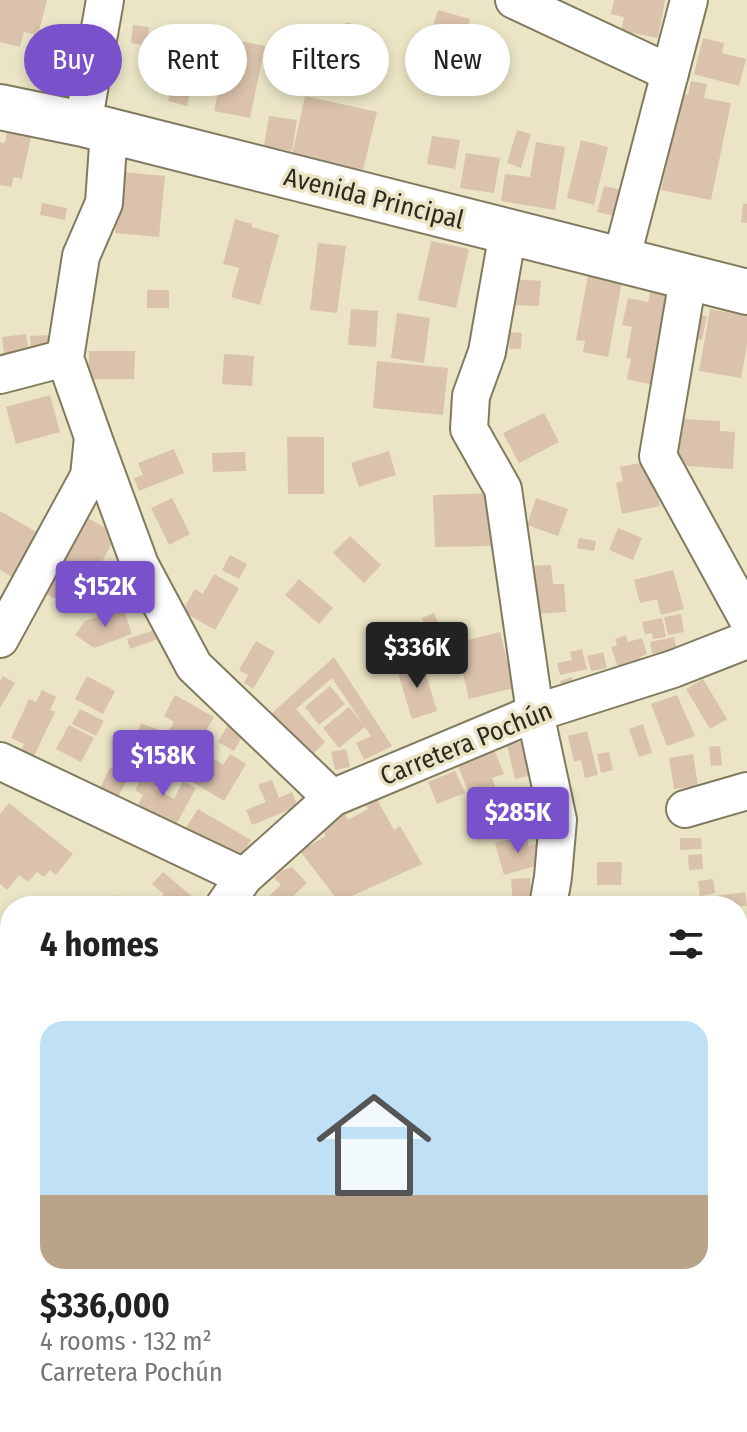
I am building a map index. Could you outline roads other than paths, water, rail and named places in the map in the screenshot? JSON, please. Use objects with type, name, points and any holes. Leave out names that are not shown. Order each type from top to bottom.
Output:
[{"type":"main road","name":"Avenida Principal","points":[[0,107],[96,127],[747,292]]},
{"type":"street","points":[[105,0],[96,127],[104,203],[81,256],[65,358],[140,565],[194,666],[332,798]]},
{"type":"street","points":[[514,0],[670,73]]},
{"type":"street","points":[[621,260],[689,0]]},
{"type":"street","points":[[508,232],[487,352],[471,396],[469,429],[503,489],[535,713],[558,820],[549,896]]},
{"type":"street","points":[[688,279],[658,456],[747,618]]},
{"type":"street","points":[[0,375],[65,358]]},
{"type":"street","points":[[0,639],[89,476],[93,437]]},
{"type":"street","name":"Carretera Pochún","points":[[234,892],[332,798],[535,713],[673,669],[747,640]]},
{"type":"street","points":[[0,761],[234,892]]},
{"type":"street","points":[[685,809],[746,800]]}]
